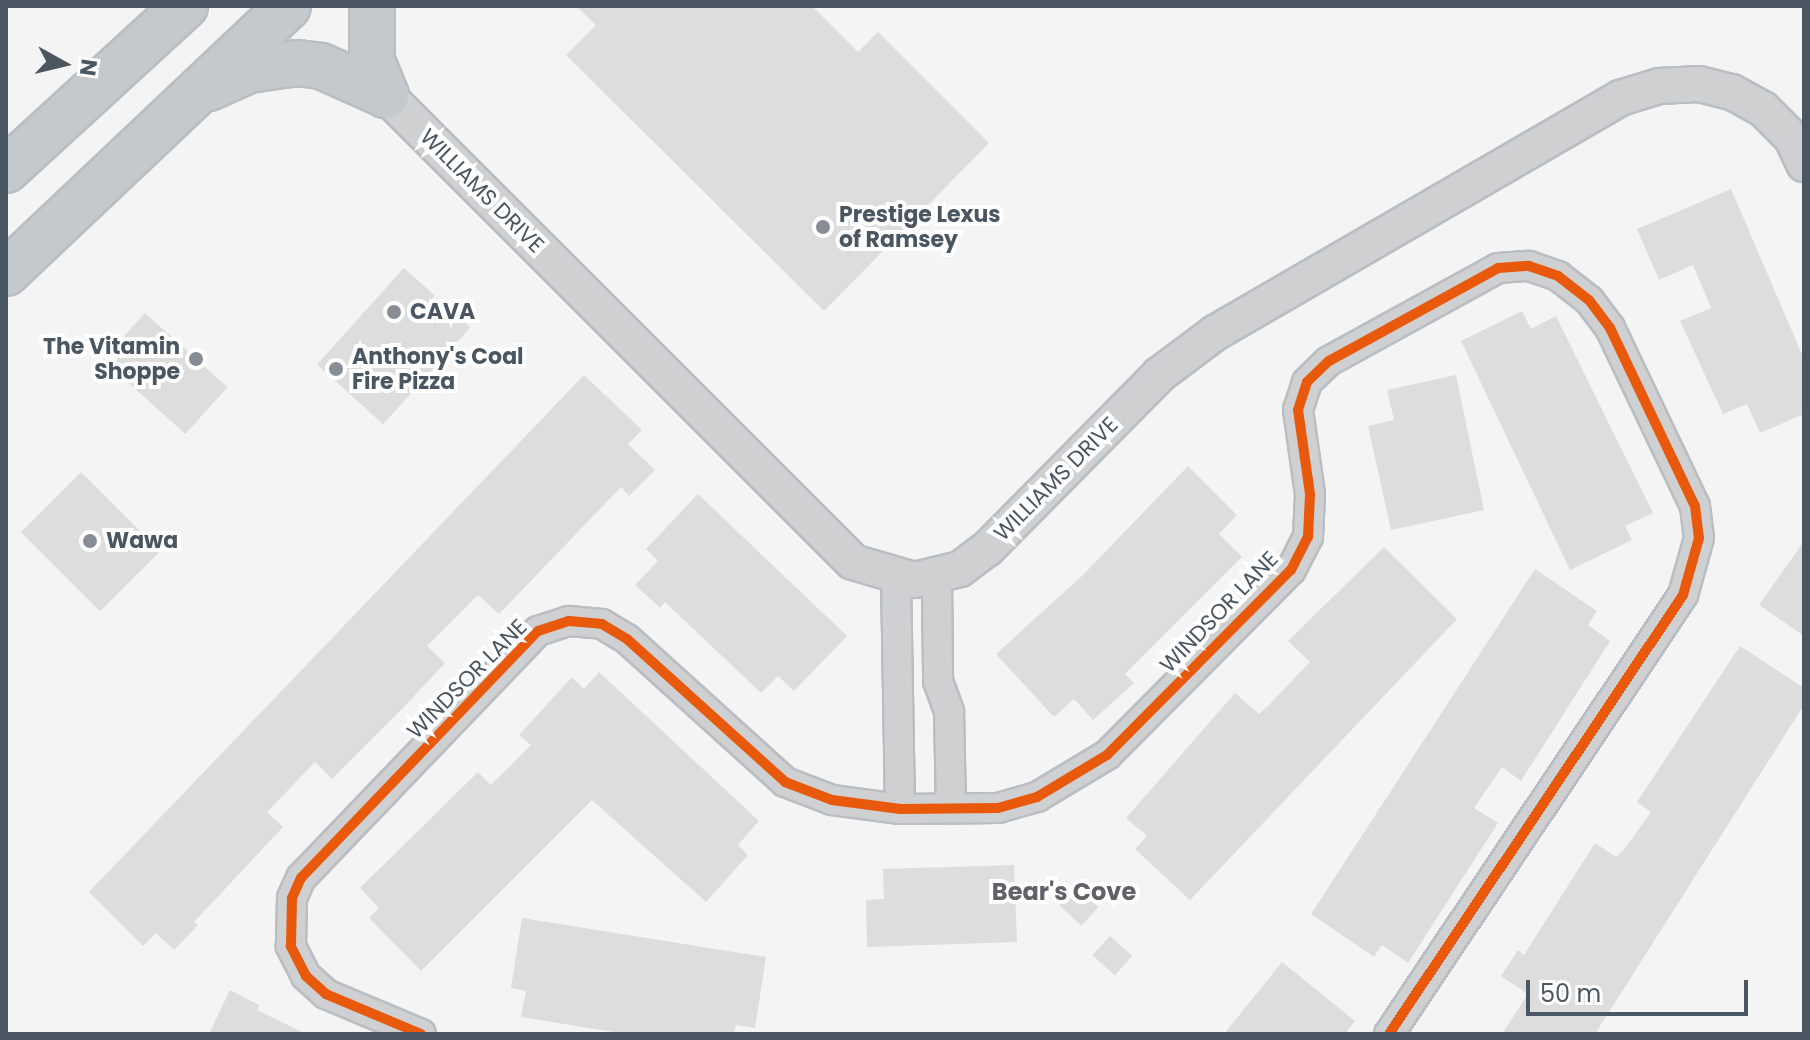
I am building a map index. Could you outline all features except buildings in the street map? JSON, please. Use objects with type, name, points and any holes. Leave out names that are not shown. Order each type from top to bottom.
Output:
[{"type":"highway","points":[[6,170],[185,6]]},
{"type":"highway","points":[[6,273],[181,101],[288,6]]},
{"type":"highway","points":[[372,6],[372,61],[386,95]]},
{"type":"highway","points":[[181,101],[249,70],[297,63],[321,66],[386,95]]},
{"type":"street","name":"WILLIAMS DRIVE","points":[[386,95],[853,562],[896,578],[937,577],[987,549],[1159,375],[1215,333],[1620,98],[1659,86],[1699,84],[1732,92],[1782,128],[1804,164]]},
{"type":"street","name":"WINDSOR LANE","points":[[421,1034],[326,994],[306,976],[291,946],[292,898],[301,878],[538,631],[569,621],[602,624],[627,639],[785,782],[832,800],[900,809],[998,808],[1037,797],[1107,755],[1291,570],[1308,537],[1309,508],[1298,410],[1307,382],[1329,361],[1498,268],[1529,266],[1558,276],[1589,300],[1610,328],[1695,506],[1699,538],[1693,570],[1683,595],[1389,1034]]},
{"type":"street","points":[[937,577],[938,681],[949,712],[951,808]]},
{"type":"street","points":[[896,578],[900,809]]},
{"type":"cycle path","points":[[421,1034],[326,994],[306,976],[291,946],[292,898],[301,878],[538,631],[569,621],[602,624],[627,639],[785,782],[832,800],[900,809],[998,808],[1037,797],[1107,755],[1291,570],[1308,537],[1310,494],[1298,410],[1307,382],[1329,361],[1498,268],[1529,266],[1558,276],[1589,300],[1610,328],[1695,506],[1699,538],[1683,595],[1389,1034]]},
{"type":"place","name":"Prestige Lexus of Ramsey","points":[[823,227]]},
{"type":"place","name":"CAVA","points":[[394,312]]},
{"type":"place","name":"The Vitamin Shoppe","points":[[196,359]]},
{"type":"place","name":"Anthony's Coal Fire Pizza","points":[[336,369]]},
{"type":"place","name":"Wawa","points":[[90,541]]},
{"type":"district","name":"Bear's Cove","points":[[1064,892]]}]
